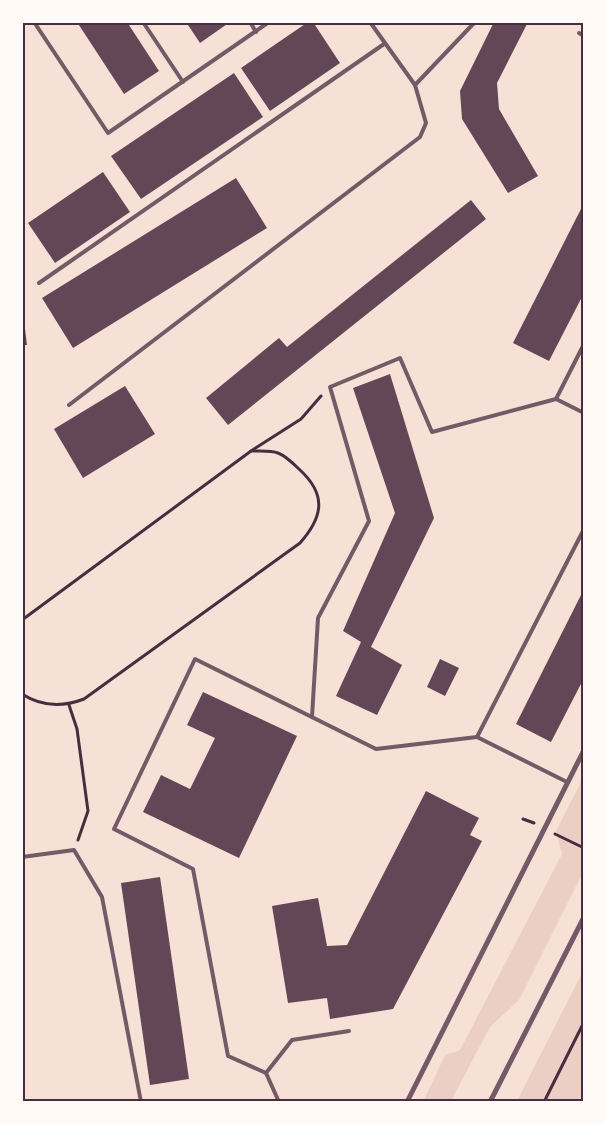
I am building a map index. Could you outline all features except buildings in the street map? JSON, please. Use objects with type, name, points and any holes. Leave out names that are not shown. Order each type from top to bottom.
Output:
[{"type":"street","points":[[407,1102],[584,750]]},
{"type":"street","points":[[490,1102],[584,917]]},
{"type":"lane","points":[[34,22],[108,133],[269,22]]},
{"type":"lane","points":[[143,22],[183,82]]},
{"type":"lane","points":[[250,22],[256,32]]},
{"type":"lane","points":[[69,405],[420,137],[426,123],[415,84],[384,44],[370,22]]},
{"type":"lane","points":[[415,84],[475,22]]},
{"type":"lane","points":[[39,283],[384,44]]},
{"type":"lane","points":[[556,399],[584,344]]},
{"type":"lane","points":[[312,717],[318,618],[369,521],[330,387],[400,358],[432,432],[556,399],[584,413]]},
{"type":"lane","points":[[477,737],[584,529]]},
{"type":"lane","points":[[279,1102],[266,1073],[228,1056],[193,869],[114,829],[195,659],[376,748],[477,737],[567,782]]},
{"type":"lane","points":[[22,857],[74,850],[102,897],[140,1102]]},
{"type":"lane","points":[[266,1073],[292,1040],[349,1031]]},
{"type":"path","points":[[22,620],[251,451],[301,419],[330,387]]},
{"type":"path","points":[[22,694],[46,705],[69,705],[84,700],[300,543],[312,530],[320,511],[318,494],[310,479],[277,452],[251,451]]},
{"type":"path","points":[[69,705],[77,729],[88,811],[74,850]]},
{"type":"path","points":[[544,1102],[584,1022]]},
{"type":"shaded area","points":[[583,778],[583,872],[519,1000],[490,1027],[451,1101],[423,1102],[445,1055],[460,1050],[562,854],[556,831]]},
{"type":"shaded area","points":[[583,971],[583,1101],[517,1101]]}]
